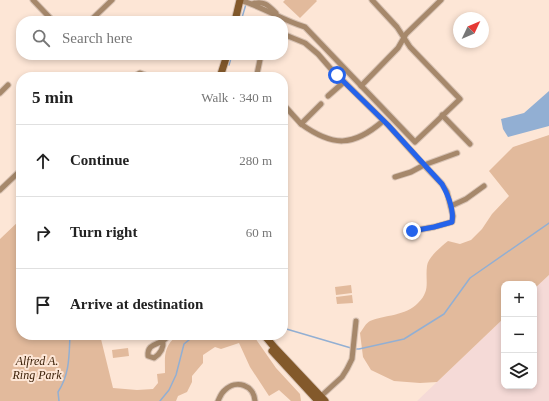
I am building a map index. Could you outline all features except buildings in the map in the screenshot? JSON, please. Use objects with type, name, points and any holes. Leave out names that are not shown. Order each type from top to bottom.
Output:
[{"type":"street","points":[[33,0],[48,16]]},
{"type":"street","points":[[95,16],[112,0]]},
{"type":"street","points":[[236,16],[240,0],[280,16]]},
{"type":"street","points":[[288,20],[296,25],[305,27],[415,142],[460,99],[410,47],[397,27],[372,0]]},
{"type":"street","points":[[361,86],[398,48],[406,34],[442,0]]},
{"type":"street","points":[[288,36],[305,43],[318,54],[383,121],[444,188],[451,206],[453,216],[452,222],[412,231]]},
{"type":"street","points":[[222,72],[225,60]]},
{"type":"street","points":[[257,72],[260,60]]},
{"type":"street","points":[[328,96],[344,82]]},
{"type":"street","points":[[0,93],[8,85]]},
{"type":"street","points":[[301,124],[321,104]]},
{"type":"street","points":[[288,110],[301,124],[313,133],[325,139],[340,141],[354,139],[366,134],[383,121]]},
{"type":"street","points":[[442,115],[470,144]]},
{"type":"street","points":[[395,177],[457,153]]},
{"type":"street","points":[[0,190],[16,175]]},
{"type":"street","points":[[451,206],[466,199],[484,186]]},
{"type":"street","points":[[319,400],[342,377],[352,358],[356,321]]},
{"type":"street","points":[[264,340],[282,363],[319,400]]},
{"type":"street","points":[[268,340],[319,400]]},
{"type":"street","points":[[218,401],[225,389],[236,384],[244,385],[250,390],[255,398],[255,401]]},
{"type":"shaded area","points":[[549,275],[549,401],[417,401],[501,321],[501,389],[537,389],[537,286]]},
{"type":"green space","points":[[285,0],[317,1],[300,18],[283,2]]},
{"type":"green space","points":[[549,135],[549,275],[537,286],[537,281],[501,281],[501,321],[437,382],[420,383],[394,381],[371,370],[363,357],[360,333],[370,321],[401,313],[418,303],[425,294],[427,286],[427,266],[433,255],[448,241],[460,244],[471,240],[482,229],[492,214],[509,196],[489,171],[513,147]]},
{"type":"green space","name":"Alfred A. Ring Park","points":[[16,224],[16,340],[101,340],[113,388],[137,390],[153,389],[158,383],[157,374],[165,373],[165,356],[167,348],[172,340],[256,340],[276,368],[300,394],[301,401],[291,401],[279,390],[269,396],[250,367],[239,343],[221,349],[215,347],[203,355],[203,363],[192,376],[192,382],[187,392],[178,396],[176,401],[0,401],[0,239]]},
{"type":"green space","points":[[351,285],[352,293],[336,295],[335,287]]},
{"type":"green space","points":[[352,295],[353,303],[337,304],[336,297]]},
{"type":"green space","points":[[128,348],[129,356],[113,358],[112,350]]},
{"type":"water","points":[[549,91],[549,126],[508,137],[503,129],[501,119],[524,113]]},
{"type":"waterway","points":[[242,16],[246,4]]},
{"type":"waterway","points":[[229,65],[230,60]]},
{"type":"waterway","points":[[355,349],[404,339],[444,314],[470,278],[549,223]]},
{"type":"waterway","points":[[288,329],[351,348]]},
{"type":"waterway","points":[[59,401],[58,392],[67,371],[70,340]]},
{"type":"waterway","points":[[160,401],[169,390],[176,375],[184,344],[189,340]]},
{"type":"route","points":[[337,75],[388,125],[435,179],[442,184],[447,192],[453,216],[452,222],[412,231]]}]
